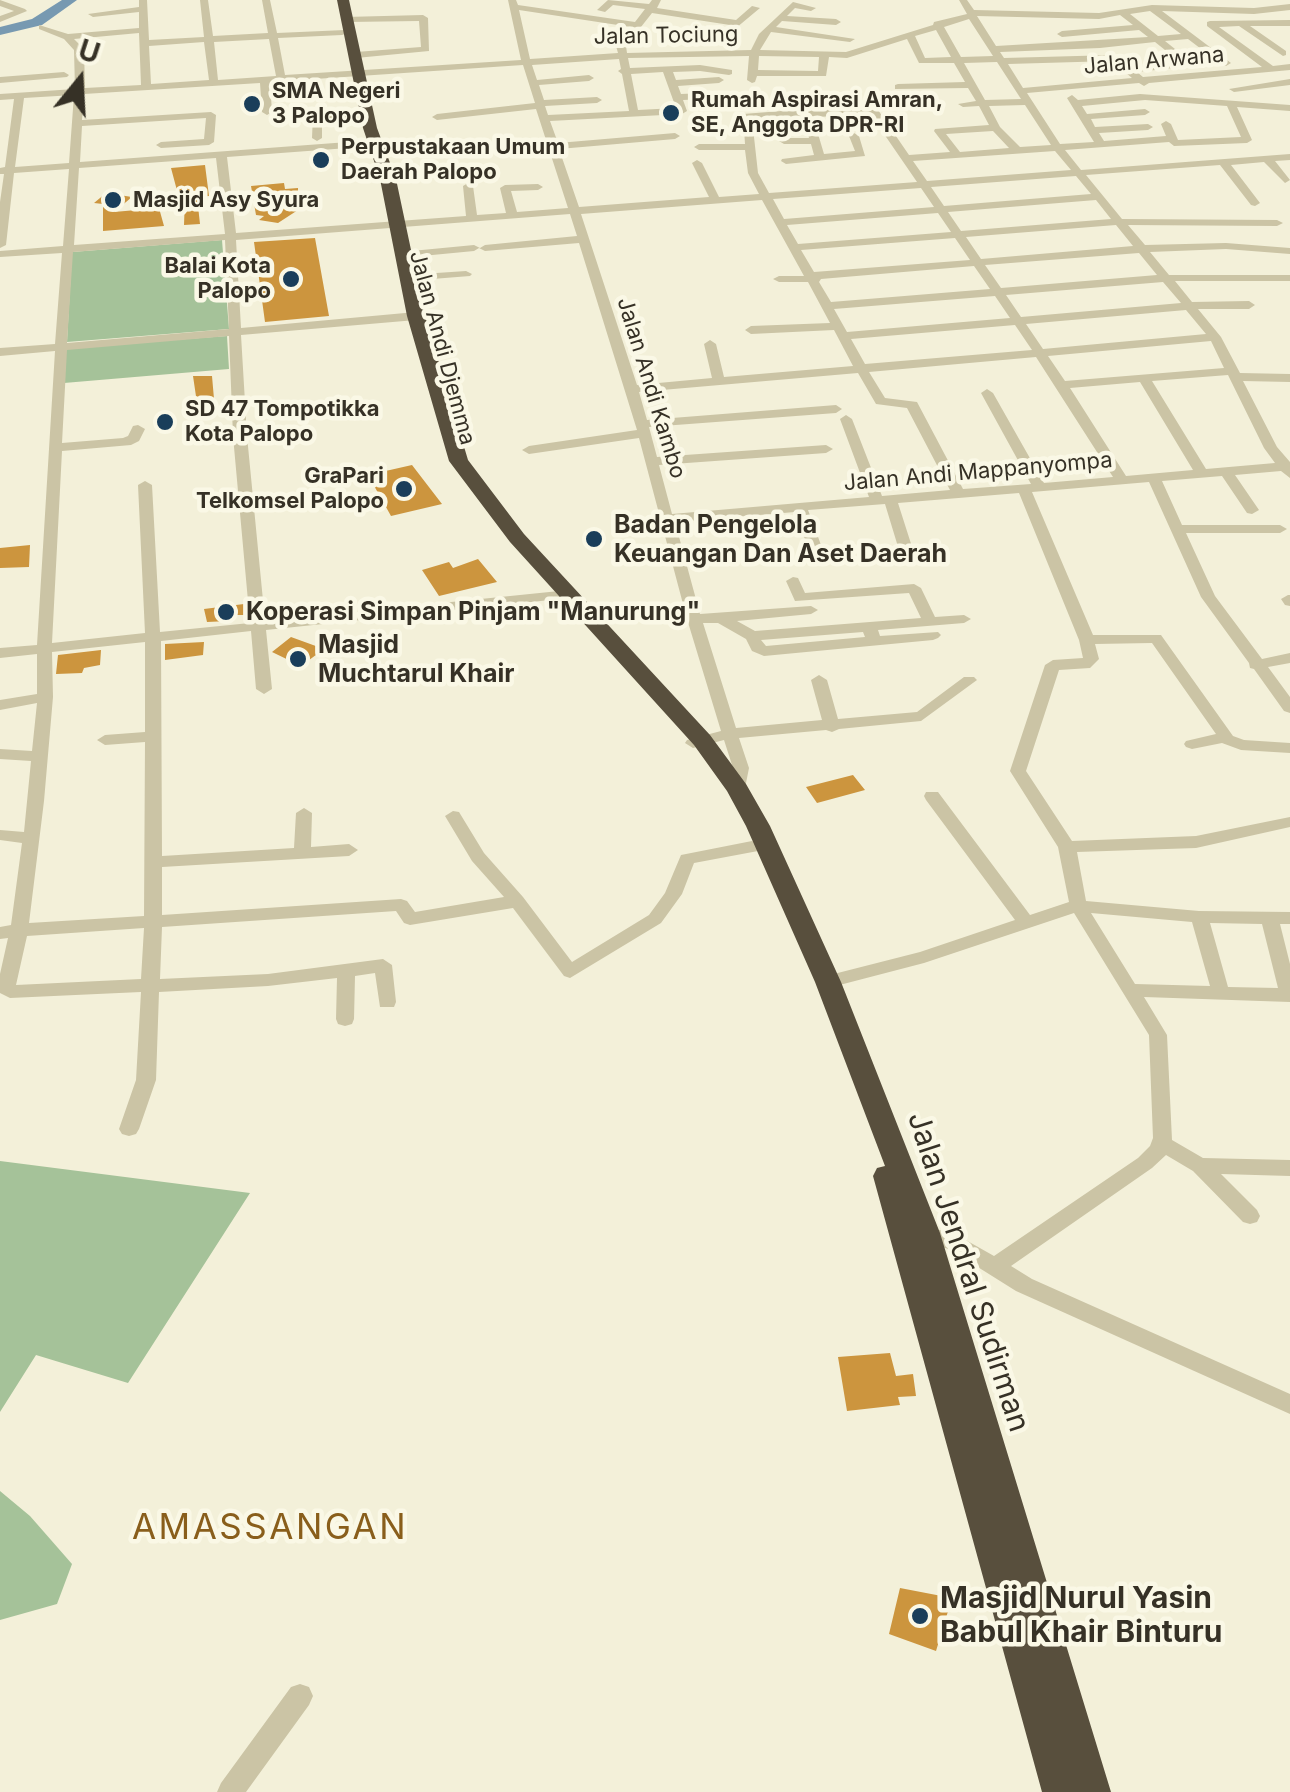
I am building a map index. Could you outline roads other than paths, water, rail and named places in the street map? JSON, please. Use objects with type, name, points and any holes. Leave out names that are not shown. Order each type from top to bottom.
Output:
[{"type":"highway","name":"Jalan Andi Djemma","points":[[335,0],[344,17],[450,463],[498,530],[698,741],[733,790]]},
{"type":"highway","name":"Jalan Andi Djemma","points":[[355,68],[358,113],[371,143]]},
{"type":"highway","name":"Jalan Andi Djemma","points":[[391,224],[402,255],[412,316]]},
{"type":"highway","name":"Jalan Jendral Sudirman","points":[[733,790],[752,847],[904,1201]]},
{"type":"highway","name":"Jalan Jendral Sudirman","points":[[733,790],[828,982],[915,1233],[1092,1792]]},
{"type":"highway","name":"Jalan Jendral Sudirman","points":[[915,1233],[1062,1792]]},
{"type":"street","points":[[204,0],[214,84]]},
{"type":"street","points":[[266,0],[281,79]]},
{"type":"street","points":[[640,0],[737,23]]},
{"type":"street","points":[[602,10],[612,1],[654,5]]},
{"type":"street","points":[[0,3],[22,10],[0,19]]},
{"type":"street","points":[[513,3],[638,26]]},
{"type":"street","name":"Jalan Andi Kambo","points":[[513,3],[526,62],[632,389],[694,619],[742,768],[733,790]]},
{"type":"street","points":[[92,14],[144,4],[146,88]]},
{"type":"street","points":[[812,4],[793,6],[769,29],[754,54],[753,77],[823,74],[824,55]]},
{"type":"street","points":[[634,113],[620,56],[623,41],[654,5]]},
{"type":"street","name":"Jalan Tociung","points":[[355,68],[691,52],[824,55],[868,51],[970,10],[1051,18],[1125,14],[1152,8],[1260,11],[1290,7]]},
{"type":"street","points":[[726,34],[754,8]]},
{"type":"street","points":[[1152,8],[1238,73]]},
{"type":"street","points":[[691,52],[694,33],[717,10]]},
{"type":"street","points":[[970,10],[1057,147],[1215,337],[1271,448],[1288,469]]},
{"type":"street","points":[[1260,11],[1290,32]]},
{"type":"street","points":[[1013,14],[1022,25]]},
{"type":"street","points":[[1125,14],[1188,64]]},
{"type":"street","points":[[0,97],[281,79],[355,68],[426,48],[423,18],[344,17],[274,36],[145,44]]},
{"type":"street","points":[[780,18],[836,22]]},
{"type":"street","points":[[1051,18],[1070,46]]},
{"type":"street","points":[[1169,20],[1242,26],[1290,23]]},
{"type":"street","points":[[938,24],[996,128],[1016,150]]},
{"type":"street","points":[[1210,24],[1271,69]]},
{"type":"street","points":[[1242,26],[1287,53]]},
{"type":"street","points":[[42,27],[67,36],[143,30]]},
{"type":"street","points":[[1062,34],[1144,27]]},
{"type":"street","points":[[769,29],[850,39]]},
{"type":"street","points":[[910,35],[922,61],[1000,56],[1038,47],[1100,46],[1189,36]]},
{"type":"street","points":[[67,36],[79,50],[81,70],[60,345],[44,648],[45,696],[32,838],[10,931],[6,988],[10,992],[268,980],[383,965],[387,1002]]},
{"type":"street","points":[[1030,36],[1038,47]]},
{"type":"street","points":[[1130,42],[1159,66]]},
{"type":"street","points":[[1100,46],[1144,84]]},
{"type":"street","points":[[1253,56],[1287,53]]},
{"type":"street","points":[[1000,56],[1114,58]]},
{"type":"street","points":[[1082,60],[1114,86]]},
{"type":"street","points":[[1129,70],[1222,60]]},
{"type":"street","name":"Jalan Arwana","points":[[964,104],[1067,89],[1290,67]]},
{"type":"street","points":[[543,111],[682,111],[667,70]]},
{"type":"street","points":[[623,71],[729,72]]},
{"type":"street","points":[[920,74],[964,73]]},
{"type":"street","points":[[0,80],[64,75]]},
{"type":"street","points":[[1217,75],[1252,105]]},
{"type":"street","points":[[534,83],[590,78]]},
{"type":"street","points":[[1184,79],[1212,102]]},
{"type":"street","points":[[265,80],[267,112]]},
{"type":"street","points":[[672,82],[718,80]]},
{"type":"street","points":[[1234,88],[1290,82]]},
{"type":"street","points":[[898,87],[972,85]]},
{"type":"street","points":[[1130,85],[1140,98],[1152,140]]},
{"type":"street","points":[[1074,103],[1140,98],[1290,106],[1285,96],[1266,85]]},
{"type":"street","points":[[1067,89],[1101,144]]},
{"type":"street","points":[[678,97],[727,95]]},
{"type":"street","points":[[0,245],[4,171],[19,96]]},
{"type":"street","points":[[803,98],[816,98],[828,112]]},
{"type":"street","points":[[438,117],[474,113],[476,122],[597,100]]},
{"type":"street","points":[[1166,124],[1175,144],[1247,140],[1231,104]]},
{"type":"street","points":[[807,112],[820,158]]},
{"type":"street","points":[[958,492],[912,405],[880,401],[797,247],[764,196],[753,173],[747,116],[874,112],[1062,385],[1121,479]]},
{"type":"street","points":[[1084,117],[1145,112]]},
{"type":"street","points":[[317,138],[317,115],[358,113]]},
{"type":"street","points":[[76,123],[211,115],[209,142],[161,145]]},
{"type":"street","points":[[956,154],[939,131],[942,126],[996,128]]},
{"type":"street","points":[[1092,130],[1148,126]]},
{"type":"street","points":[[554,146],[675,136]]},
{"type":"street","points":[[854,136],[861,154]]},
{"type":"street","points":[[786,161],[1172,139]]},
{"type":"street","points":[[784,141],[814,140]]},
{"type":"street","points":[[4,171],[371,143]]},
{"type":"street","points":[[699,147],[748,147]]},
{"type":"street","points":[[221,154],[256,627],[264,689]]},
{"type":"street","points":[[0,254],[1290,158]]},
{"type":"street","points":[[1268,159],[1288,182]]},
{"type":"street","points":[[1224,162],[1255,203]]},
{"type":"street","points":[[697,163],[715,199]]},
{"type":"street","points":[[468,186],[472,218]]},
{"type":"street","points":[[512,215],[505,189],[538,187]]},
{"type":"street","points":[[782,222],[1097,197]]},
{"type":"street","points":[[797,247],[1118,222],[1277,223]]},
{"type":"street","points":[[402,255],[584,239]]},
{"type":"street","points":[[779,279],[1140,249],[1226,246],[1290,251]]},
{"type":"street","points":[[407,278],[466,274]]},
{"type":"street","points":[[828,306],[907,294],[1163,278],[1290,278]]},
{"type":"street","points":[[751,330],[842,331],[1249,305]]},
{"type":"street","points":[[0,352],[412,316]]},
{"type":"street","points":[[632,389],[1215,337]]},
{"type":"street","points":[[710,344],[720,381]]},
{"type":"street","points":[[1062,385],[1236,374],[1290,378]]},
{"type":"street","points":[[1143,378],[1202,473]]},
{"type":"street","points":[[987,393],[1031,487],[1087,640],[1089,664],[1053,665],[1018,767],[1067,847],[1078,906],[1132,990],[1160,1044],[1163,1144],[1145,1164],[993,1268]]},
{"type":"street","points":[[529,450],[643,428],[841,414],[906,550]]},
{"type":"street","points":[[56,448],[126,442],[134,438],[138,429]]},
{"type":"street","points":[[652,461],[826,449]]},
{"type":"street","name":"Jalan Andi Mappanyompa","points":[[669,518],[1226,470],[1288,469]]},
{"type":"street","points":[[1226,470],[1252,510]]},
{"type":"street","points":[[1154,476],[1208,598],[1290,708]]},
{"type":"street","points":[[128,1129],[146,1080],[152,920],[153,636],[145,485]]},
{"type":"street","points":[[800,507],[817,554]]},
{"type":"street","points":[[1180,528],[1280,529]]},
{"type":"street","points":[[793,581],[800,598],[914,588],[931,628]]},
{"type":"street","points":[[0,653],[563,595]]},
{"type":"street","points":[[694,619],[811,610]]},
{"type":"street","points":[[721,618],[752,636],[761,651],[871,633],[931,628],[964,619]]},
{"type":"street","points":[[1087,640],[1156,639],[1226,737],[1238,745],[1290,748]]},
{"type":"street","points":[[1255,665],[1290,658]]},
{"type":"street","points":[[819,680],[832,727]]},
{"type":"street","points":[[698,741],[729,734],[921,716],[969,680]]},
{"type":"street","points":[[0,705],[45,696]]},
{"type":"street","points":[[105,740],[153,736]]},
{"type":"street","points":[[1192,744],[1226,737]]},
{"type":"street","points":[[0,754],[38,756]]},
{"type":"street","points":[[932,796],[1024,920]]},
{"type":"street","points":[[302,852],[304,812]]},
{"type":"street","points":[[453,816],[478,857],[517,900],[564,968],[573,971],[655,919],[674,894],[687,859],[752,847]]},
{"type":"street","points":[[1067,847],[1196,842],[1290,822]]},
{"type":"street","points":[[0,835],[32,838]]},
{"type":"street","points":[[152,862],[349,850]]},
{"type":"street","points":[[10,931],[401,905],[412,919],[517,900]]},
{"type":"street","points":[[828,982],[924,957],[1024,920],[1078,906],[1200,917],[1290,918]]},
{"type":"street","points":[[1200,917],[1221,993]]},
{"type":"street","points":[[1132,990],[1289,996],[1269,917]]},
{"type":"street","points":[[345,1018],[346,971]]},
{"type":"street","points":[[1163,1144],[1200,1166],[1250,1216]]},
{"type":"street","points":[[1200,1166],[1290,1168]]},
{"type":"street","points":[[915,1233],[956,1242],[993,1268],[1290,1404]]},
{"type":"street","points":[[230,1792],[300,1696]]},
{"type":"waterway","points":[[0,31],[37,22],[71,0]]},
{"type":"place","name":"SMA Negeri 3 Palopo","points":[[252,104]]},
{"type":"place","name":"Rumah Aspirasi Amran, SE, Anggota DPR-RI","points":[[671,113]]},
{"type":"place","name":"Perpustakaan Umum Daerah Palopo","points":[[321,160]]},
{"type":"place","name":"Masjid Asy Syura","points":[[113,200]]},
{"type":"place","name":"Balai Kota Palopo","points":[[291,279]]},
{"type":"place","name":"SD 47 Tompotikka Kota Palopo","points":[[165,422]]},
{"type":"place","name":"GraPari Telkomsel Palopo","points":[[404,489]]},
{"type":"place","name":"Badan Pengelola Keuangan Dan Aset Daerah","points":[[594,539]]},
{"type":"place","name":"Koperasi Simpan Pinjam \"Manurung\"","points":[[226,612]]},
{"type":"place","name":"Masjid Muchtarul Khair","points":[[298,659]]},
{"type":"place","name":"Masjid Nurul Yasin Babul Khair Binturu","points":[[920,1616]]},
{"type":"district","name":"AMASSANGAN","points":[[270,1528]]}]
